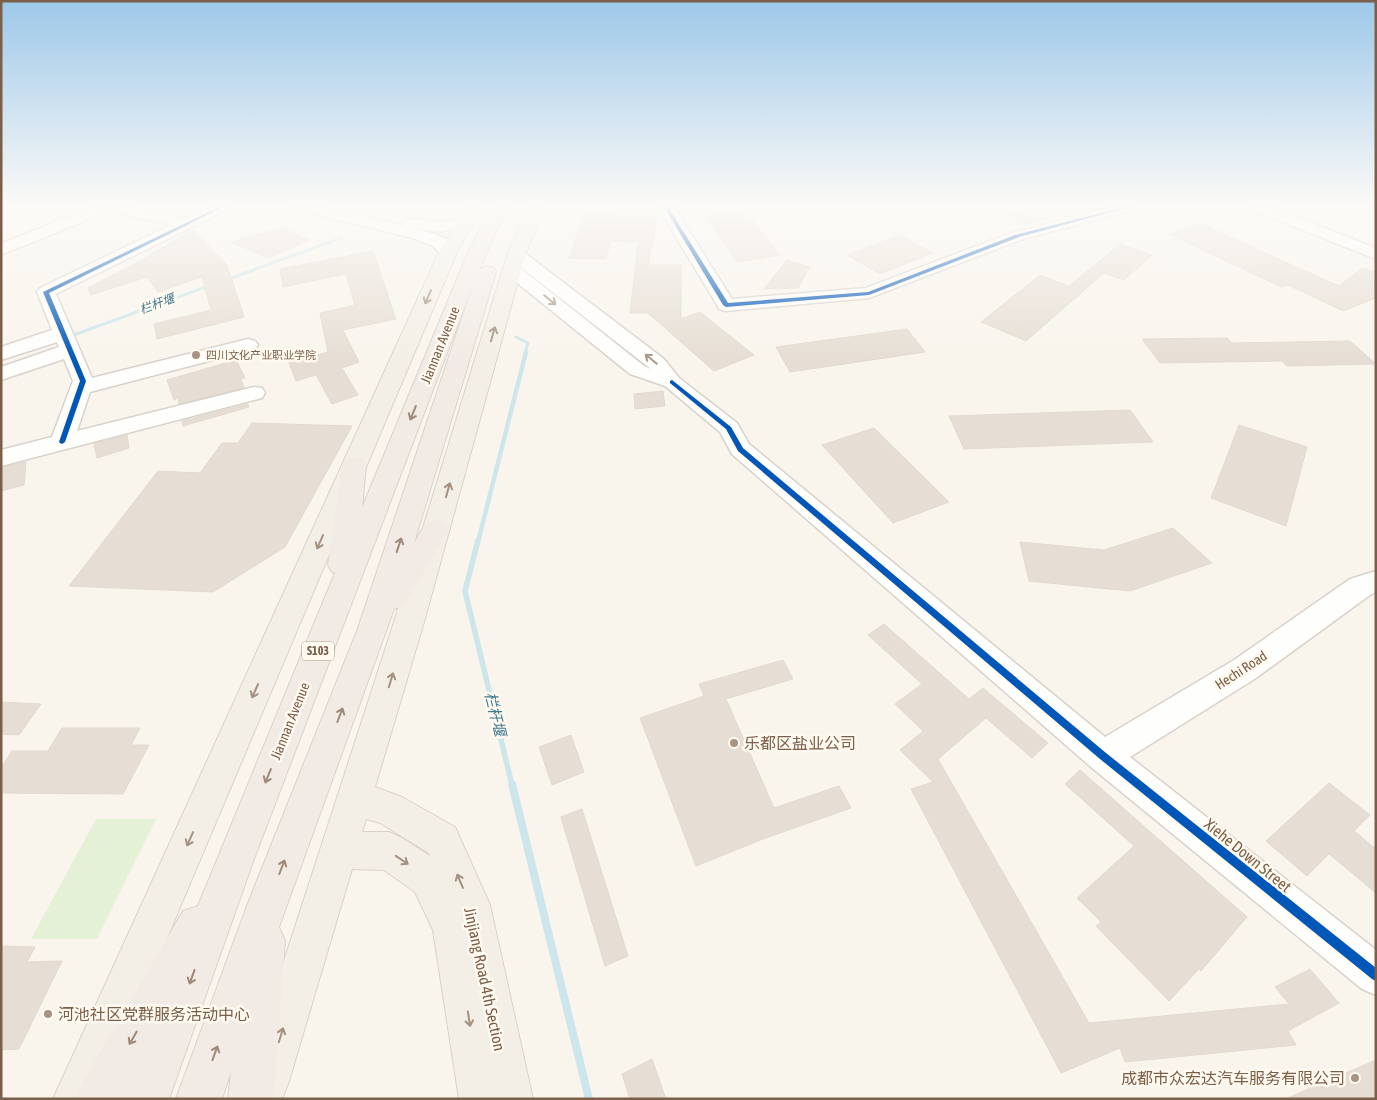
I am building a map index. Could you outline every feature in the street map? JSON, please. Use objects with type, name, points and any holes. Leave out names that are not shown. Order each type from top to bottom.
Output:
[{"type":"highway","name":"Jiannan Avenue","points":[[146,1099],[235,859],[475,258]]},
{"type":"highway","name":"Jiannan Avenue","points":[[199,1099],[268,903],[372,631],[492,258]]},
{"type":"highway","points":[[337,604],[354,465]]},
{"type":"highway","points":[[372,631],[437,529]]},
{"type":"highway","points":[[98,1099],[235,859]]},
{"type":"highway","points":[[252,1099],[268,903]]},
{"type":"main road","points":[[76,1099],[445,258]]},
{"type":"main road","points":[[261,1099],[437,529],[516,258]]},
{"type":"main road","name":"Jinjiang Road 4th Section","points":[[355,798],[389,809],[442,840],[470,905],[510,1099]]},
{"type":"main road","name":"Jinjiang Road 4th Section","points":[[339,850],[389,851],[429,878],[453,927],[482,1099]]},
{"type":"street","points":[[62,442],[82,381],[46,292],[116,258]]},
{"type":"street","points":[[697,258],[726,305],[869,293],[959,258]]},
{"type":"street","name":"Xiehe Down Street","points":[[514,262],[637,370],[672,382],[729,428],[740,449],[1103,756],[1376,975]]},
{"type":"street","points":[[1,354],[66,340]]},
{"type":"street","points":[[1,374],[66,340]]},
{"type":"street","points":[[80,388],[248,344]]},
{"type":"street","points":[[1,458],[254,393]]},
{"type":"street","name":"Hechi Road","points":[[1103,756],[1245,669],[1360,587],[1376,581]]},
{"type":"green space","points":[[96,819],[156,819],[97,939],[31,939]]},
{"type":"building","points":[[145,258],[221,258],[227,265],[244,317],[157,339],[154,324],[211,310],[202,277],[158,292],[147,277],[91,295],[88,288]]},
{"type":"building","points":[[335,258],[375,258],[396,319],[343,330],[359,362],[342,368],[358,395],[332,404],[316,375],[296,381],[289,363],[328,352],[320,313],[355,305],[346,274],[283,287],[280,269]]},
{"type":"building","points":[[636,258],[649,258],[648,265],[681,265],[681,319],[700,312],[754,355],[714,371],[648,313],[630,313]]},
{"type":"building","points":[[735,258],[760,258],[737,262]]},
{"type":"building","points":[[853,258],[920,258],[880,274]]},
{"type":"building","points":[[1103,258],[1148,258],[1124,280],[1104,273],[1026,341],[981,322],[1040,275],[1069,286]]},
{"type":"building","points":[[1220,258],[1277,258],[1339,286],[1362,268],[1376,272],[1376,298],[1343,311],[1288,285],[1281,287]]},
{"type":"building","points":[[787,260],[810,267],[798,288],[764,289]]},
{"type":"building","points":[[907,329],[925,352],[790,372],[776,347]]},
{"type":"building","points":[[1227,338],[1232,343],[1350,341],[1376,364],[1287,366],[1282,361],[1160,363],[1142,339]]},
{"type":"building","points":[[236,360],[245,378],[241,379],[244,388],[179,404],[178,398],[174,400],[167,380]]},
{"type":"building","points":[[663,391],[665,406],[635,409],[634,394]]},
{"type":"building","points":[[248,404],[249,407],[183,426],[182,421]]},
{"type":"building","points":[[1130,410],[1153,442],[964,449],[949,416]]},
{"type":"building","points":[[252,423],[352,426],[285,547],[213,592],[69,586],[158,471],[200,473],[222,443],[238,443]]},
{"type":"building","points":[[1239,425],[1307,447],[1286,526],[1211,498]]},
{"type":"building","points":[[874,428],[949,502],[893,523],[822,445]]},
{"type":"building","points":[[127,435],[129,448],[97,458],[94,444]]},
{"type":"building","points":[[26,462],[24,485],[1,491],[1,468]]},
{"type":"building","points":[[1173,528],[1212,563],[1130,591],[1029,581],[1020,542],[1104,550]]},
{"type":"building","points":[[884,624],[969,699],[983,688],[1048,743],[1032,758],[986,718],[938,759],[1089,1023],[1289,1004],[1275,987],[1310,969],[1339,1003],[1288,1031],[1296,1045],[1125,1062],[1120,1048],[1061,1073],[911,789],[933,782],[900,750],[923,731],[895,704],[922,684],[868,635]]},
{"type":"building","points":[[783,660],[793,679],[726,699],[774,808],[839,786],[851,808],[763,839],[696,866],[640,718],[704,696],[699,684]]},
{"type":"building","points":[[1,702],[41,704],[19,735],[1,734]]},
{"type":"building","points":[[62,728],[140,728],[131,745],[149,745],[123,794],[1,793],[1,768],[12,751],[48,751]]},
{"type":"building","points":[[571,735],[584,772],[552,785],[539,747]]},
{"type":"building","points":[[1080,770],[1247,917],[1201,971],[1199,969],[1169,1001],[1096,926],[1101,922],[1077,898],[1134,846],[1065,784]]},
{"type":"building","points":[[1329,783],[1370,815],[1354,831],[1376,849],[1376,893],[1329,854],[1307,876],[1266,841]]},
{"type":"building","points":[[582,809],[628,956],[605,966],[561,817]]},
{"type":"building","points":[[1,946],[35,947],[27,962],[62,961],[19,1049],[1,1050]]},
{"type":"building","points":[[652,1059],[666,1099],[630,1099],[622,1074]]},
{"type":"building","name":"成都市众宏达汽车服务有限公司","points":[[1376,1060],[1376,1099],[1285,1099]]},
{"type":"waterway","name":"栏杆堰","points":[[226,280],[285,258]]},
{"type":"waterway","name":"栏杆堰","points":[[68,337],[211,285]]},
{"type":"waterway","name":"栏杆堰","points":[[516,337],[528,343],[525,353]]},
{"type":"waterway","name":"栏杆堰","points":[[478,542],[526,352]]},
{"type":"waterway","name":"栏杆堰","points":[[478,540],[465,591],[512,785]]},
{"type":"waterway","name":"栏杆堰","points":[[512,784],[589,1099]]},
{"type":"cycle path","points":[[62,442],[83,381],[46,292],[116,258]]},
{"type":"cycle path","points":[[697,258],[726,305],[869,293],[959,258]]},
{"type":"cycle path","points":[[672,382],[729,428],[740,449],[1103,756],[1376,975]]},
{"type":"place","name":"四川文化产业职业学院","points":[[196,355]]},
{"type":"place","name":"乐都区盐业公司","points":[[734,743]]},
{"type":"place","name":"河池社区党群服务活动中心","points":[[48,1014]]},
{"type":"place","name":"成都市众宏达汽车服务有限公司","points":[[1355,1078]]}]
